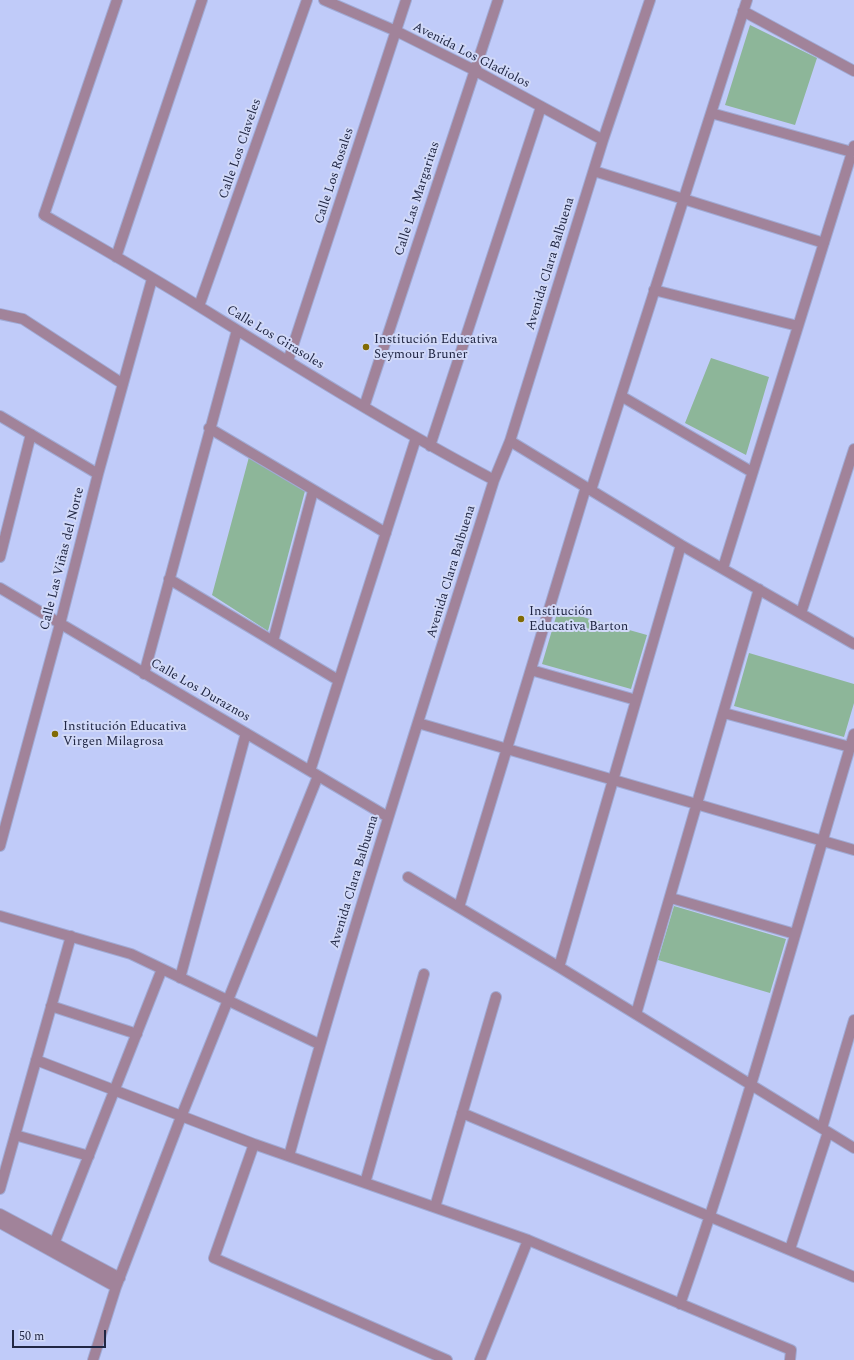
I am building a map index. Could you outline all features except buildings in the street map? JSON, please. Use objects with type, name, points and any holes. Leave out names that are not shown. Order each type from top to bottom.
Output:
[{"type":"street","name":"Calle Los Girasoles","points":[[117,0],[44,215],[199,306],[416,438],[494,480]]},
{"type":"street","points":[[116,257],[202,0]]},
{"type":"street","name":"Calle Los Claveles","points":[[199,306],[307,0]]},
{"type":"street","name":"Avenida Los Gladiolos","points":[[324,0],[396,31],[474,70],[603,140]]},
{"type":"street","name":"Calle Los Rosales","points":[[288,361],[406,0]]},
{"type":"street","name":"Calle Las Margaritas","points":[[364,407],[498,0]]},
{"type":"street","name":"Avenida Clara Balbuena","points":[[289,1156],[319,1044],[388,817],[494,480],[510,441],[603,140],[650,0]]},
{"type":"street","points":[[459,907],[588,489],[621,396],[747,0]]},
{"type":"street","points":[[743,11],[854,71]]},
{"type":"street","points":[[430,446],[542,107]]},
{"type":"street","points":[[711,113],[853,149],[723,568]]},
{"type":"street","points":[[594,171],[824,242]]},
{"type":"street","name":"Calle Las Viñas del Norte","points":[[0,846],[60,624],[98,474],[152,279]]},
{"type":"street","points":[[654,290],[798,326]]},
{"type":"street","points":[[0,314],[23,319],[123,384]]},
{"type":"street","points":[[144,674],[209,428],[237,330]]},
{"type":"street","points":[[621,396],[752,472]]},
{"type":"street","points":[[0,416],[98,474]]},
{"type":"street","points":[[209,428],[386,533]]},
{"type":"street","points":[[0,557],[31,434]]},
{"type":"street","points":[[93,1360],[118,1283],[314,773],[338,680],[416,438]]},
{"type":"street","points":[[510,441],[681,544],[854,644]]},
{"type":"street","points":[[801,614],[854,449]]},
{"type":"street","points":[[273,640],[313,491]]},
{"type":"street","points":[[559,966],[614,781],[681,544]]},
{"type":"street","points":[[169,579],[338,680]]},
{"type":"street","name":"Calle Los Duraznos","points":[[0,588],[388,817]]},
{"type":"street","points":[[636,1014],[698,805],[759,589]]},
{"type":"street","points":[[531,670],[636,700]]},
{"type":"street","points":[[724,713],[850,747]]},
{"type":"street","points":[[418,723],[854,850]]},
{"type":"street","points":[[180,978],[246,733]]},
{"type":"street","points":[[680,1304],[710,1217],[751,1085],[854,734]]},
{"type":"street","points":[[408,877],[559,966],[854,1148]]},
{"type":"street","points":[[671,898],[795,934]]},
{"type":"street","points":[[0,916],[131,954],[319,1044]]},
{"type":"street","points":[[0,1189],[70,936]]},
{"type":"street","points":[[54,1244],[162,969]]},
{"type":"street","points":[[365,1183],[424,974]]},
{"type":"street","points":[[435,1207],[496,997]]},
{"type":"street","points":[[51,1006],[137,1034]]},
{"type":"street","points":[[790,1249],[825,1130],[854,1020]]},
{"type":"street","points":[[36,1060],[254,1144],[528,1240],[680,1304],[791,1355]]},
{"type":"street","points":[[462,1113],[854,1277]]},
{"type":"street","points":[[15,1135],[89,1156]]},
{"type":"street","points":[[254,1144],[214,1258],[447,1360]]},
{"type":"street","points":[[0,1214],[54,1244],[118,1283]]},
{"type":"street","points":[[0,1223],[118,1283]]},
{"type":"street","points":[[480,1360],[528,1240]]},
{"type":"green space","points":[[750,25],[817,58],[795,125],[725,105]]},
{"type":"green space","points":[[711,358],[769,377],[746,455],[685,423]]},
{"type":"green space","points":[[249,457],[305,491],[268,631],[212,595]]},
{"type":"green space","points":[[558,610],[647,635],[631,689],[542,664]]},
{"type":"green space","points":[[749,653],[854,684],[854,703],[844,737],[734,706]]},
{"type":"green space","points":[[674,906],[786,939],[770,993],[658,960]]},
{"type":"place","name":"Institución Educativa Seymour Bruner","points":[[366,347]]},
{"type":"place","name":"Institución Educativa Barton","points":[[521,619]]},
{"type":"place","name":"Institución Educativa Virgen Milagrosa","points":[[55,734]]}]
